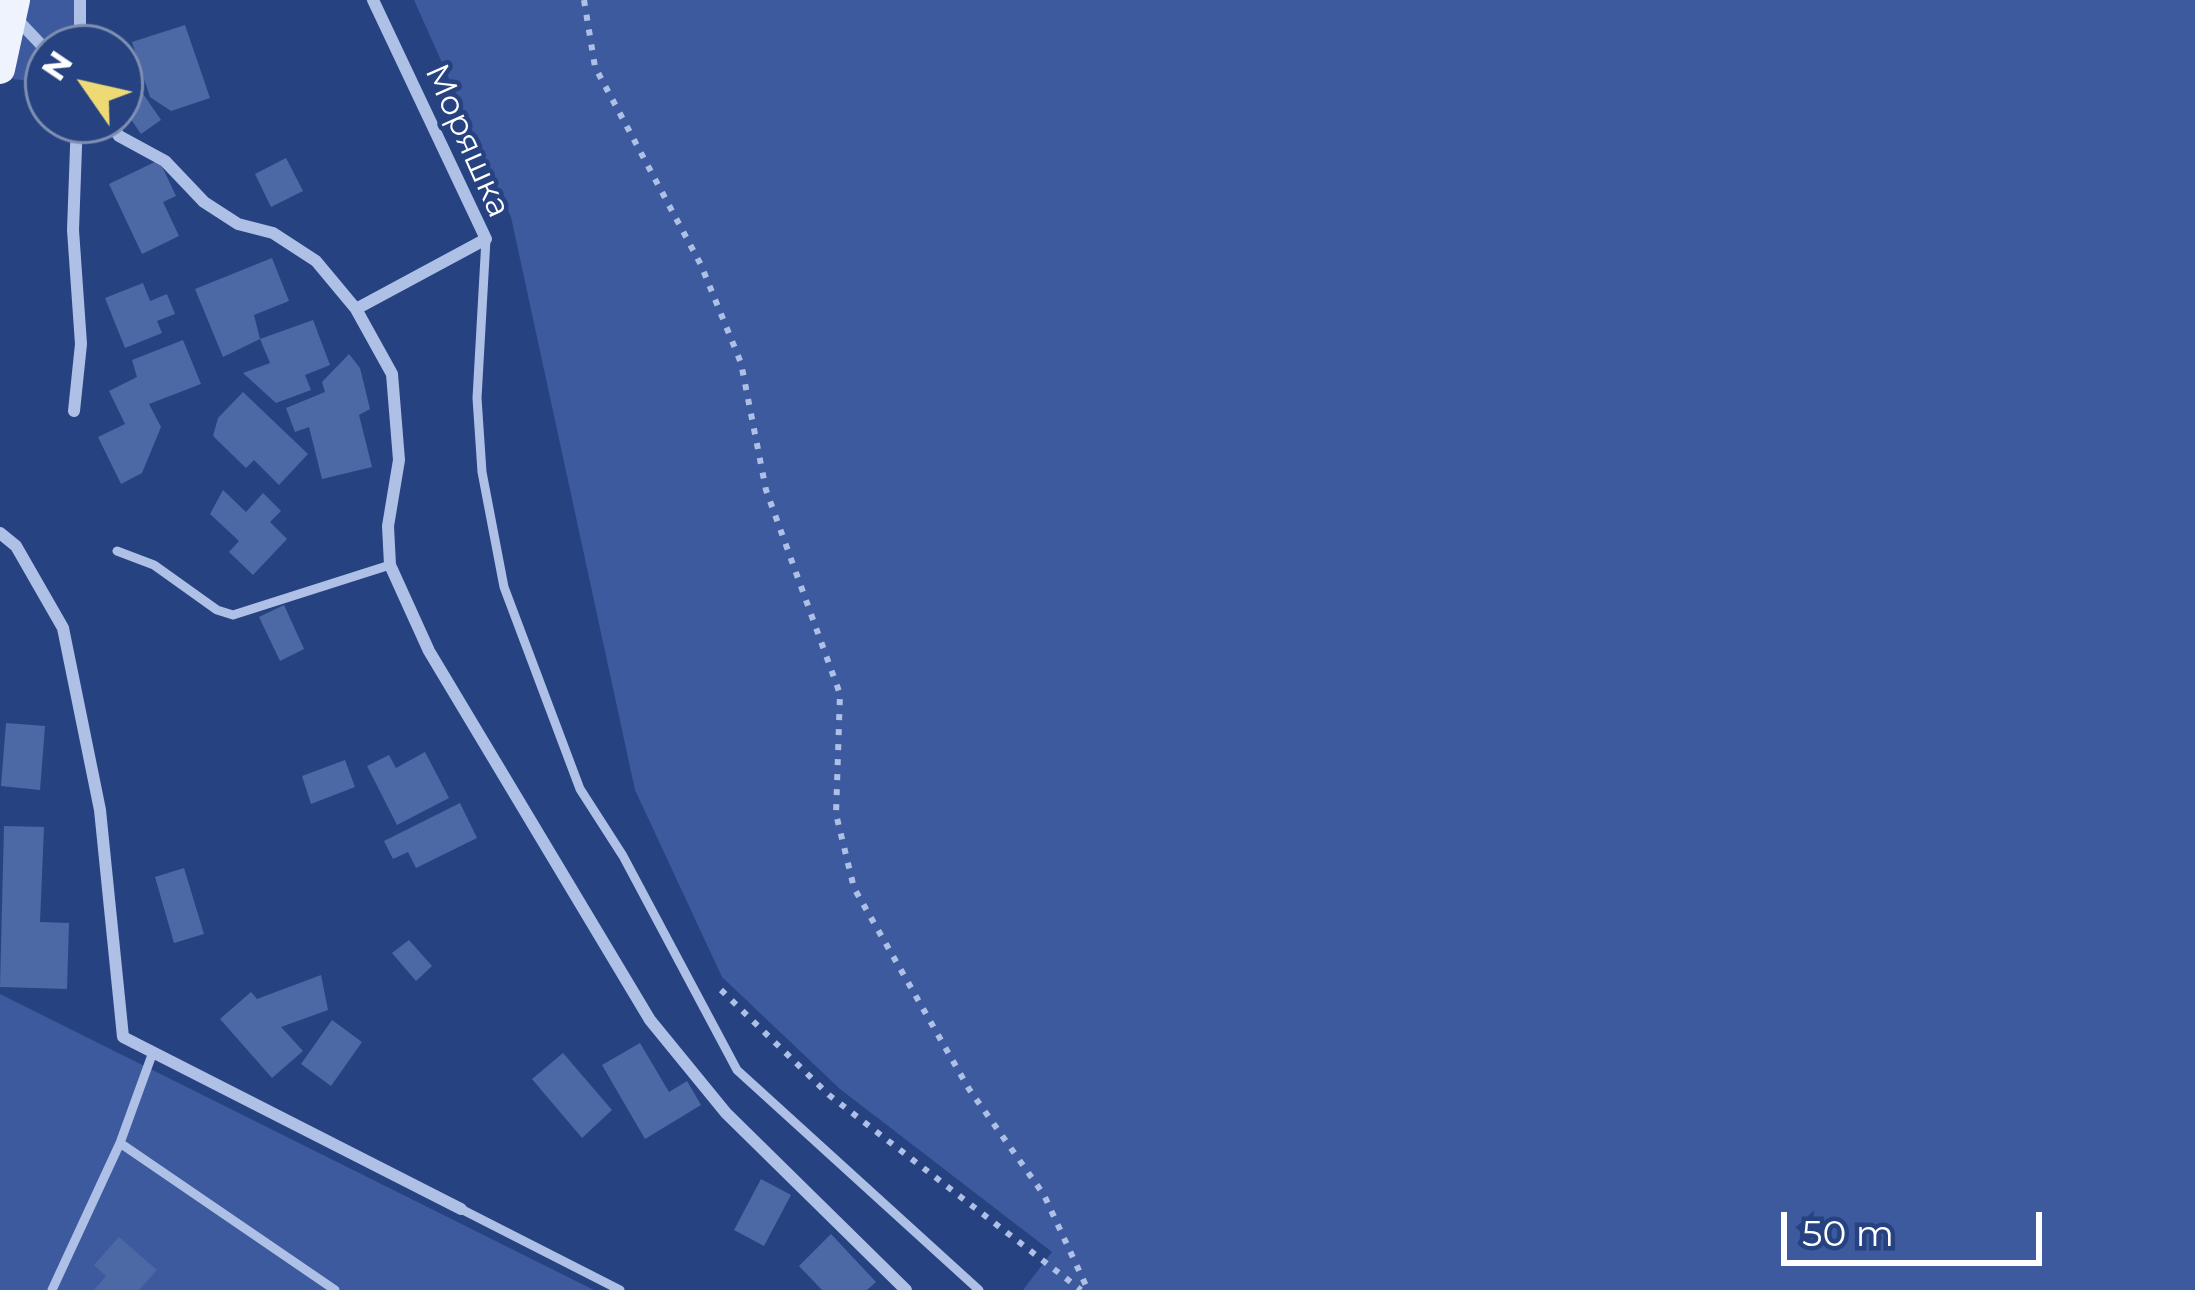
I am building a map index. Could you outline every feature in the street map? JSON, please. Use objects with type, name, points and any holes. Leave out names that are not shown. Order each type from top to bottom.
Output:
[{"type":"main road","points":[[0,69],[10,9]]},
{"type":"street","name":"Моряшка","points":[[356,309],[486,238],[373,0]]},
{"type":"street","points":[[74,411],[81,344],[73,230],[76,144]]},
{"type":"street","points":[[134,144],[165,161],[205,202],[238,224],[273,233],[316,261],[356,309],[392,374],[398,460],[388,526],[390,565],[429,651],[650,1020],[726,1113],[906,1290]]},
{"type":"street","points":[[0,533],[16,545],[63,628],[100,810],[123,1037],[461,1209]]},
{"type":"lane","points":[[486,238],[477,398],[482,472],[504,587],[580,789],[623,856],[737,1070],[979,1290]]},
{"type":"lane","points":[[117,550],[154,566],[217,610],[233,615],[390,565]]},
{"type":"lane","points":[[52,1290],[120,1143],[152,1052]]},
{"type":"lane","points":[[120,1143],[335,1290]]},
{"type":"lane","points":[[461,1209],[620,1290]]},
{"type":"path","points":[[584,0],[595,67],[701,266],[741,363],[766,490],[840,694],[836,814],[854,888],[968,1089],[1043,1195],[1084,1290]]},
{"type":"path","points":[[715,985],[829,1095],[1084,1290]]},
{"type":"shaded area","points":[[15,0],[80,0],[80,24],[24,24],[24,80],[13,79]]},
{"type":"shaded area","points":[[414,0],[2195,0],[2195,1290],[1023,1290],[1052,1252],[840,1089],[722,977],[635,790],[511,217]]},
{"type":"shaded area","points":[[0,994],[594,1290],[0,1290]]},
{"type":"building","points":[[185,25],[210,98],[171,111],[150,97],[144,79],[144,38]]},
{"type":"building","points":[[144,95],[161,120],[144,132]]},
{"type":"building","points":[[286,158],[303,191],[271,207],[255,174]]},
{"type":"building","points":[[159,160],[176,196],[163,202],[179,236],[142,254],[109,184]]},
{"type":"building","points":[[272,258],[289,301],[254,315],[260,339],[223,357],[195,289]]},
{"type":"building","points":[[143,283],[150,301],[167,294],[175,314],[157,321],[162,333],[125,348],[105,298]]},
{"type":"building","points":[[313,320],[330,365],[305,375],[311,390],[276,403],[243,373],[270,363],[260,339]]},
{"type":"building","points":[[183,340],[201,384],[149,404],[161,427],[142,473],[121,484],[98,437],[125,424],[109,391],[137,377],[132,360]]},
{"type":"building","points":[[349,354],[360,368],[370,409],[359,415],[372,467],[322,479],[309,427],[295,432],[286,408],[325,392],[322,382]]},
{"type":"building","points":[[243,392],[308,454],[279,485],[254,460],[246,468],[213,436],[218,418]]},
{"type":"building","points":[[223,490],[246,512],[263,493],[281,511],[270,522],[287,539],[253,575],[229,552],[239,541],[210,514]]},
{"type":"building","points":[[284,605],[304,649],[280,661],[259,617]]},
{"type":"building","points":[[6,723],[45,726],[40,790],[1,786]]},
{"type":"building","points":[[425,752],[449,798],[397,825],[367,766],[389,755],[396,768]]},
{"type":"building","points":[[345,760],[355,787],[311,804],[302,776]]},
{"type":"building","points":[[460,803],[477,838],[416,868],[408,852],[393,859],[384,841]]},
{"type":"building","points":[[4,826],[44,827],[40,922],[69,923],[67,989],[0,987]]},
{"type":"building","points":[[184,868],[204,934],[174,943],[155,877]]},
{"type":"building","points":[[409,940],[432,966],[416,981],[392,953]]},
{"type":"building","points":[[321,975],[328,1010],[281,1027],[303,1051],[272,1078],[220,1019],[251,992],[257,999]]},
{"type":"building","points":[[332,1020],[362,1042],[331,1086],[301,1064]]},
{"type":"building","points":[[640,1043],[669,1092],[687,1081],[701,1105],[645,1139],[602,1065]]},
{"type":"building","points":[[563,1053],[612,1110],[582,1138],[532,1079]]},
{"type":"building","points":[[761,1179],[791,1195],[764,1246],[734,1230]]},
{"type":"building","points":[[831,1234],[876,1282],[867,1290],[822,1290],[799,1266]]},
{"type":"building","points":[[119,1237],[157,1270],[139,1290],[94,1290],[106,1276],[94,1265]]}]
